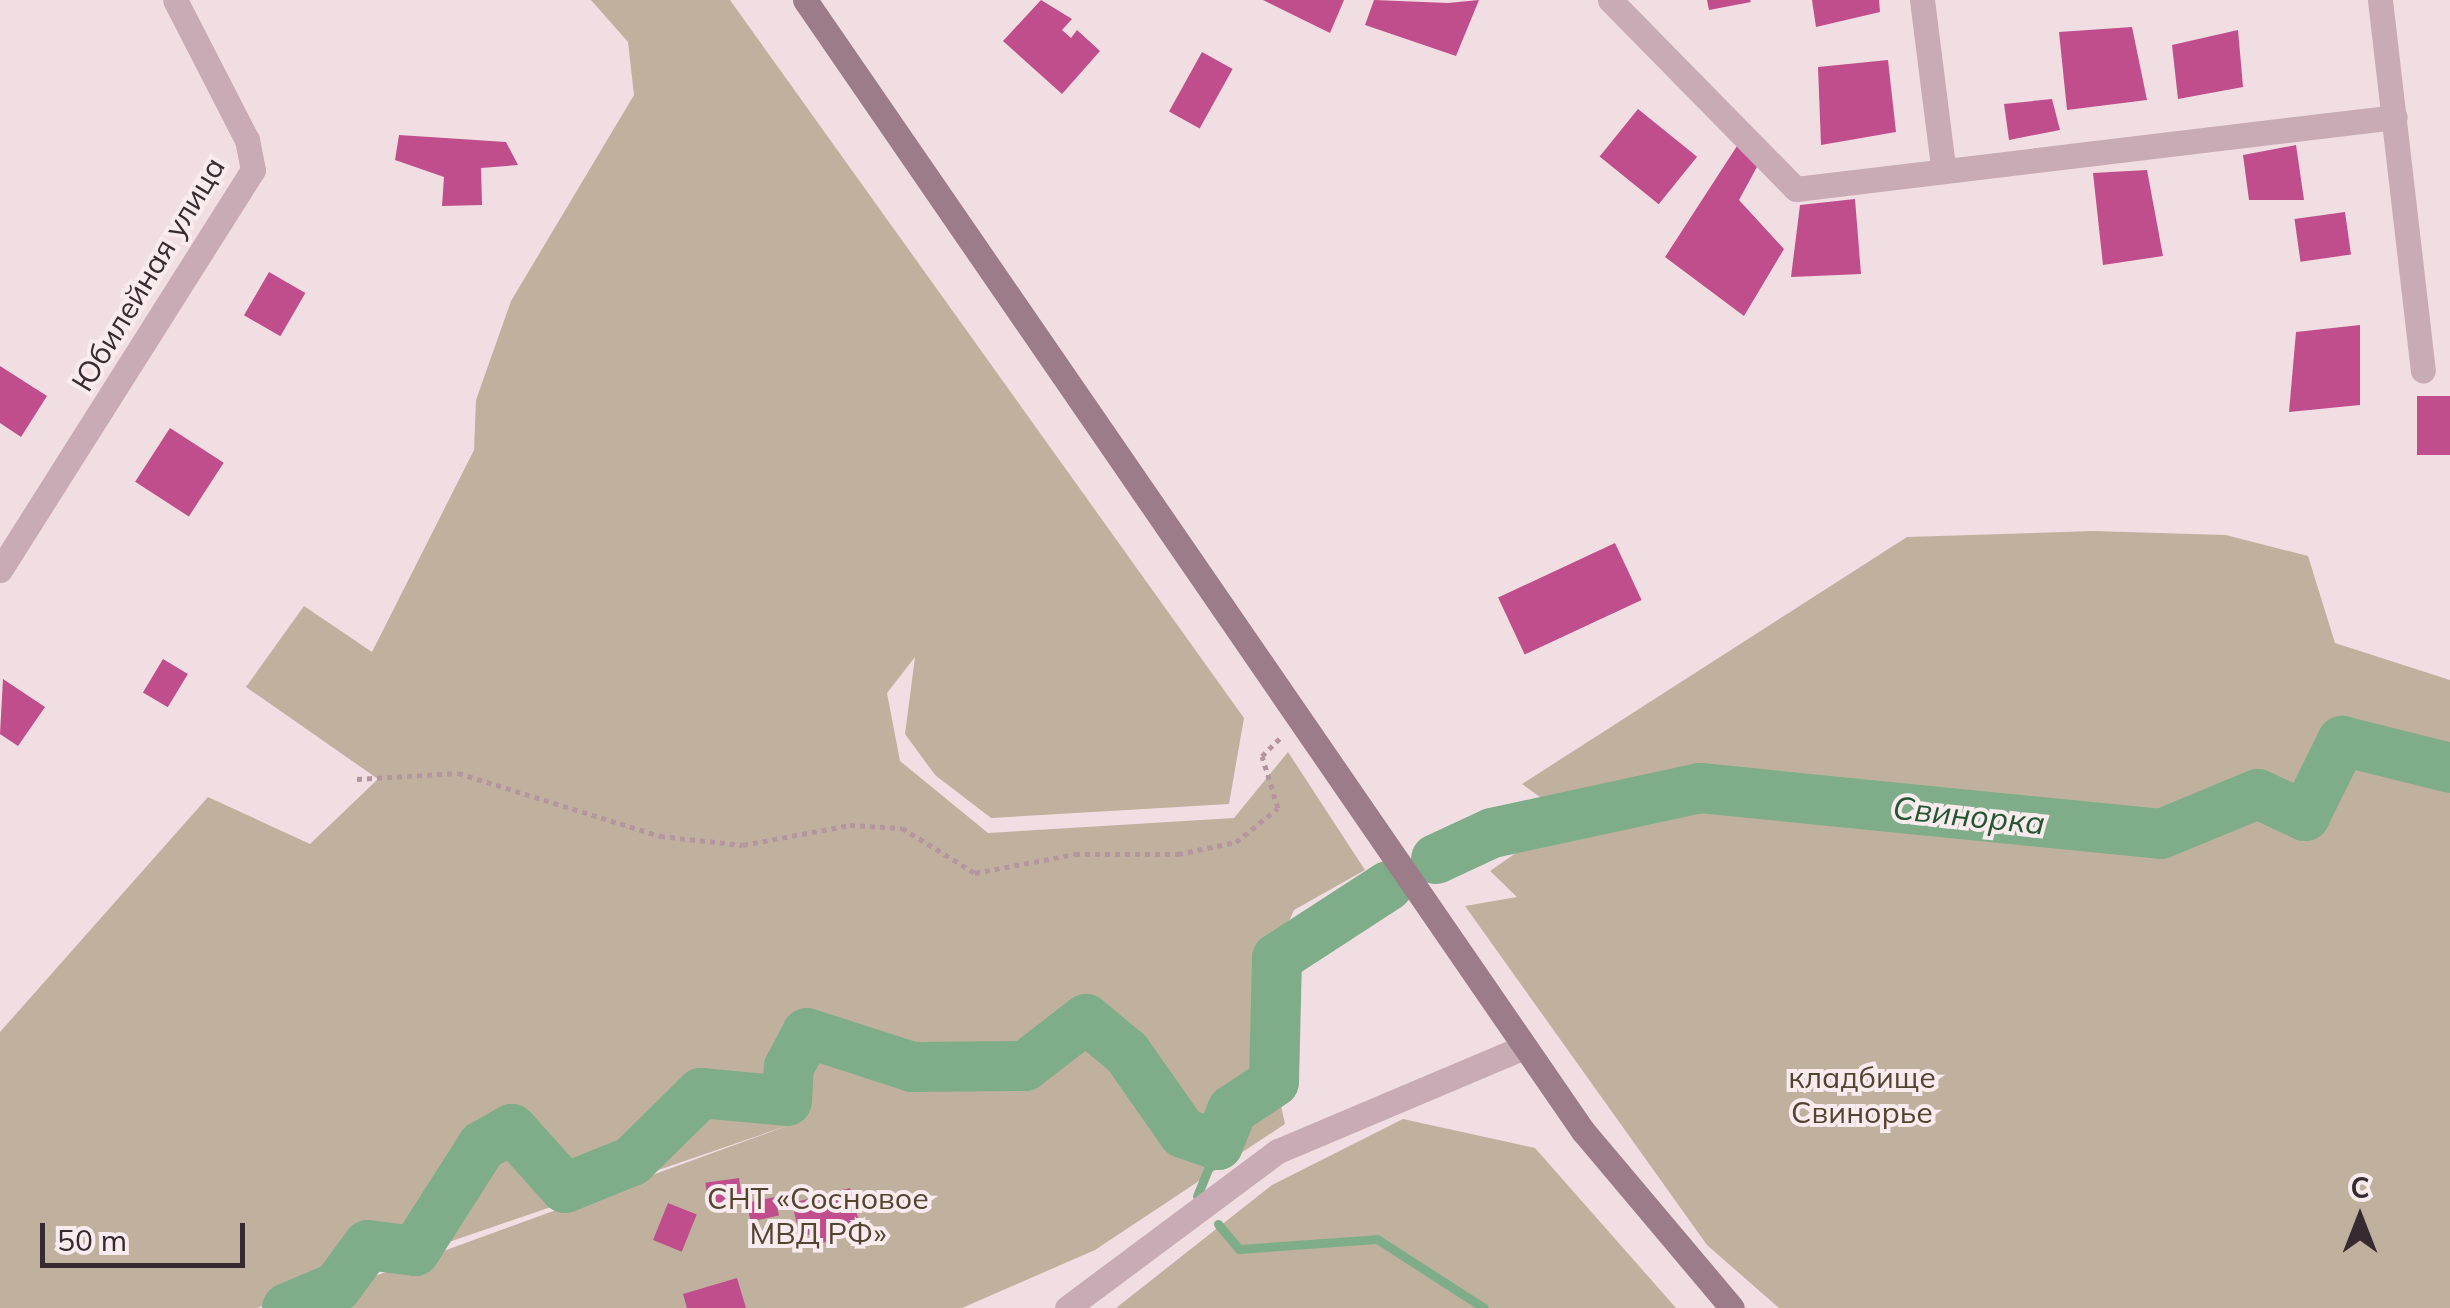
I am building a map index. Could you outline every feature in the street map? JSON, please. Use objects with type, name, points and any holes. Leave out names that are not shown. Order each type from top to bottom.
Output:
[{"type":"main road","points":[[804,0],[1524,1047],[1649,1217],[1732,1308]]},
{"type":"street","name":"Юбилейная улица","points":[[0,570],[252,170],[175,0]]},
{"type":"street","points":[[1610,0],[1796,189],[1942,166],[2394,117]]},
{"type":"street","points":[[1922,0],[1942,166]]},
{"type":"street","points":[[2380,0],[2423,370]]},
{"type":"street","points":[[1067,1308],[1278,1150],[1524,1047]]},
{"type":"path","points":[[358,779],[458,774],[660,836],[743,845],[850,824],[902,828],[975,872],[1075,854],[1178,854],[1236,842],[1278,808],[1262,756],[1299,720]]},
{"type":"green space","name":"СНТ «Сосновое МВД РФ»","points":[[591,0],[730,0],[1244,718],[1229,804],[991,818],[935,775],[905,734],[915,657],[887,693],[900,761],[988,833],[1234,818],[1288,752],[1365,870],[1294,910],[1257,995],[1285,1124],[1095,1250],[962,1308],[287,1308],[792,1124],[257,1308],[0,1308],[0,1032],[208,797],[310,844],[378,779],[246,687],[304,606],[372,652],[474,450],[476,400],[511,301],[634,95],[628,42]]},
{"type":"green space","name":"кладбище Свинорье","points":[[2093,531],[2226,535],[2308,556],[2335,643],[2450,680],[2450,1308],[1779,1308],[1707,1245],[1465,906],[1517,897],[1490,871],[1568,817],[1522,784],[1907,537]]},
{"type":"green space","points":[[1403,1119],[1535,1148],[1676,1308],[1116,1308],[1272,1185]]},
{"type":"building","points":[[1041,0],[1072,19],[1062,30],[1071,38],[1077,30],[1100,51],[1062,94],[1003,41]]},
{"type":"building","points":[[1263,0],[1344,0],[1330,33]]},
{"type":"building","points":[[1374,0],[1479,0],[1456,56],[1365,25]]},
{"type":"building","points":[[1707,0],[1750,0],[1751,2],[1709,10]]},
{"type":"building","points":[[1812,0],[1879,0],[1880,12],[1816,27]]},
{"type":"building","points":[[2132,27],[2147,100],[2067,110],[2059,32]]},
{"type":"building","points":[[2238,30],[2243,87],[2178,99],[2172,45]]},
{"type":"building","points":[[1202,52],[1233,69],[1200,128],[1169,111]]},
{"type":"building","points":[[1888,60],[1896,132],[1821,145],[1818,67]]},
{"type":"building","points":[[2052,99],[2060,130],[2009,140],[2004,104]]},
{"type":"building","points":[[1638,109],[1697,157],[1659,204],[1600,156]]},
{"type":"building","points":[[399,135],[506,142],[518,165],[481,168],[482,205],[442,206],[444,177],[395,160]]},
{"type":"building","points":[[2296,145],[2304,200],[2249,200],[2243,155]]},
{"type":"building","points":[[1737,146],[1758,165],[1739,200],[1784,249],[1744,316],[1665,257]]},
{"type":"building","points":[[2147,170],[2163,256],[2103,265],[2093,173]]},
{"type":"building","points":[[1855,199],[1861,274],[1791,277],[1800,205]]},
{"type":"building","points":[[2345,212],[2351,255],[2300,262],[2294,219]]},
{"type":"building","points":[[269,272],[305,293],[280,336],[244,315]]},
{"type":"building","points":[[2360,325],[2360,405],[2289,412],[2296,332]]},
{"type":"building","points":[[0,366],[47,396],[21,437],[0,423]]},
{"type":"building","points":[[2417,396],[2450,396],[2450,455],[2417,455]]},
{"type":"building","points":[[170,428],[224,463],[189,517],[135,482]]},
{"type":"building","points":[[1615,543],[1642,600],[1525,655],[1498,598]]},
{"type":"building","points":[[163,659],[188,674],[168,707],[143,692]]},
{"type":"building","points":[[3,679],[45,707],[18,746],[0,734]]},
{"type":"building","points":[[739,1178],[742,1200],[708,1205],[705,1183]]},
{"type":"building","points":[[850,1188],[862,1233],[822,1243],[816,1233],[800,1237],[792,1203]]},
{"type":"building","points":[[775,1197],[779,1216],[751,1222],[747,1203]]},
{"type":"building","points":[[668,1203],[697,1215],[682,1252],[653,1240]]},
{"type":"building","points":[[737,1278],[746,1308],[687,1308],[683,1294]]},
{"type":"waterway","name":"Свинорка","points":[[1436,859],[1492,833],[1700,788],[2161,834],[2258,794],[2305,816],[2342,741],[2450,768]]},
{"type":"waterway","name":"Свинорка","points":[[287,1308],[337,1287],[368,1245],[415,1251],[482,1146],[512,1129],[565,1188],[632,1161],[701,1093],[787,1101],[789,1067],[807,1033],[912,1067],[1025,1066],[1086,1019],[1127,1053],[1183,1133],[1218,1145],[1232,1110],[1274,1082],[1277,958],[1388,886]]},
{"type":"waterway","points":[[1197,1196],[1218,1145]]},
{"type":"waterway","points":[[1218,1224],[1239,1249],[1377,1239],[1484,1308]]}]
